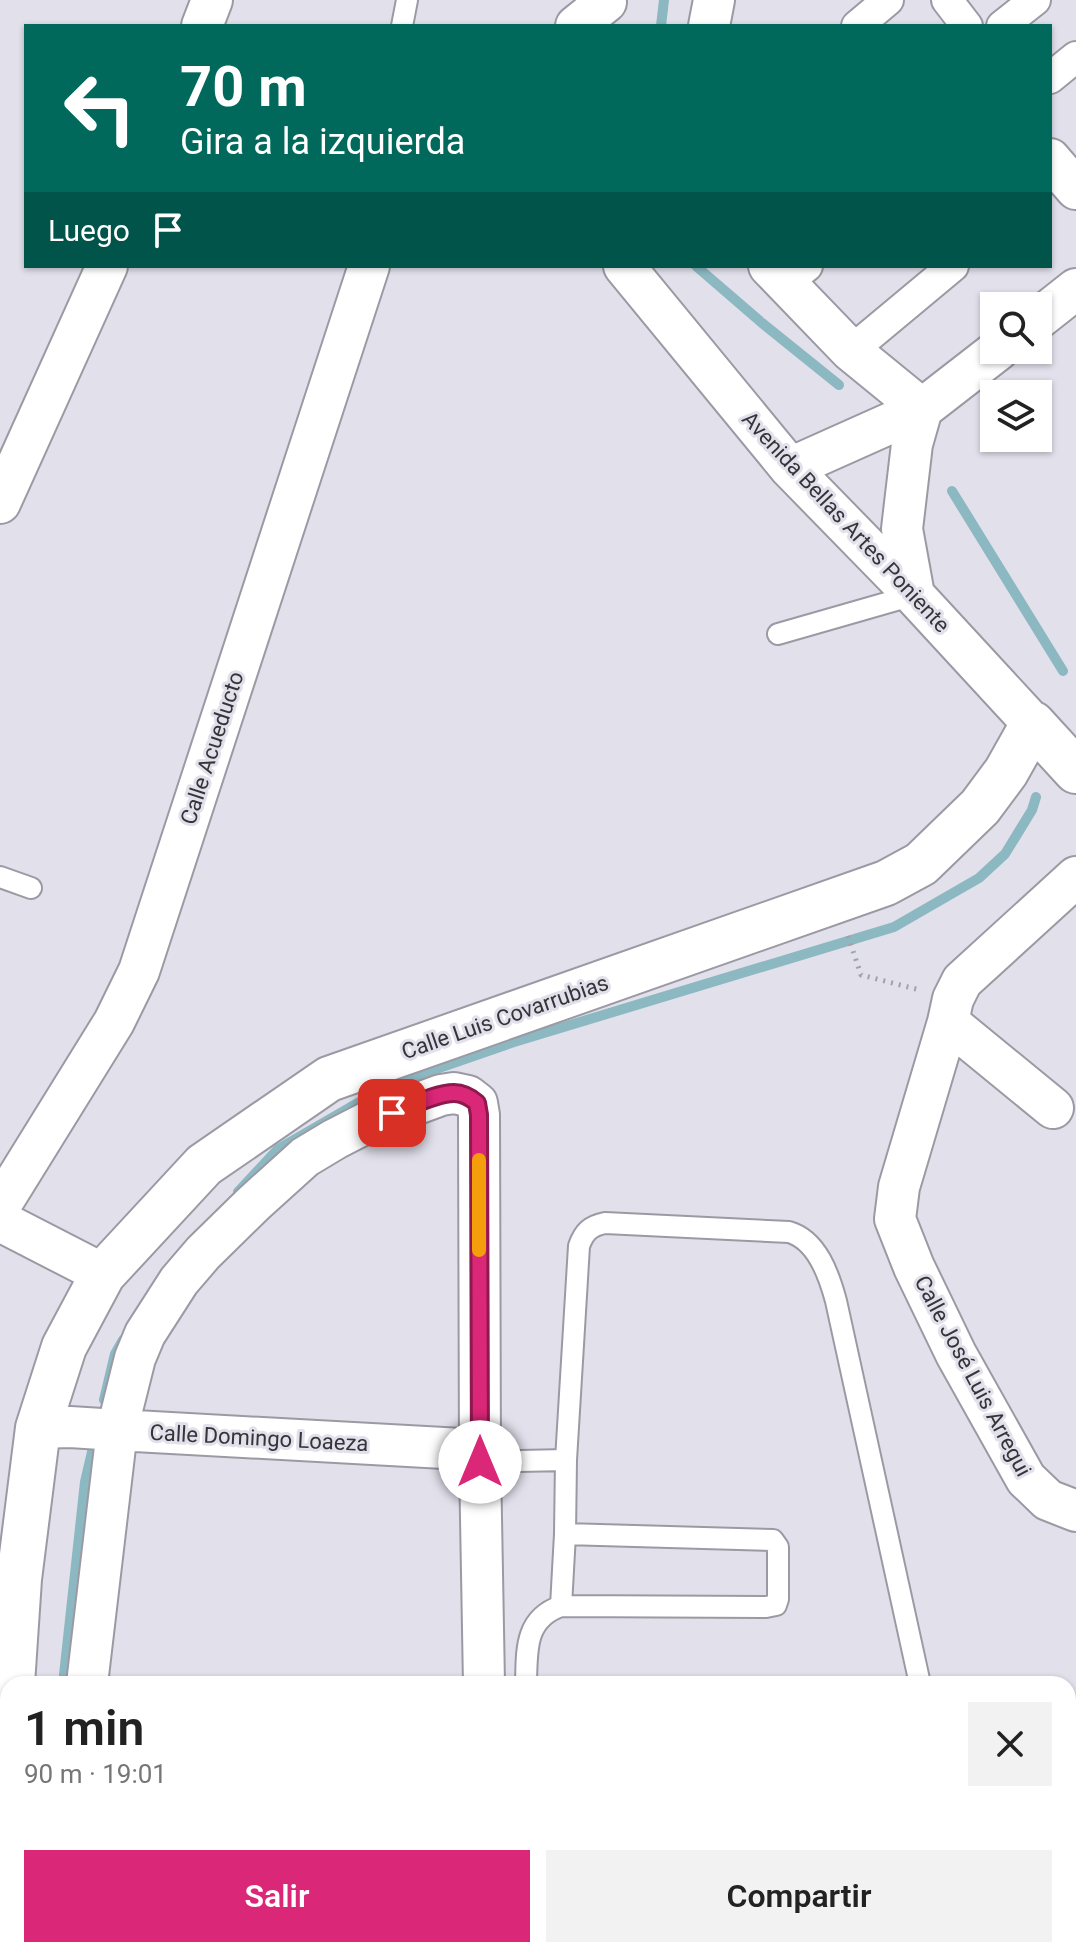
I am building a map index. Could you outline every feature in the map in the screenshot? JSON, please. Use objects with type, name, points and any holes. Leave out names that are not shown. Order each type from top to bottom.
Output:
[{"type":"street","points":[[203,24],[212,0]]},
{"type":"street","points":[[709,24],[714,0]]},
{"type":"street","points":[[859,24],[888,0]]},
{"type":"street","points":[[947,0],[965,24]]},
{"type":"street","points":[[1005,24],[1035,0]]},
{"type":"street","points":[[1052,76],[1076,57]]},
{"type":"street","points":[[0,503],[106,268]]},
{"type":"street","name":"Calle Acueducto","points":[[0,1206],[114,1022],[139,971],[368,268]]},
{"type":"street","name":"Avenida Bellas Artes Poniente","points":[[626,268],[790,468],[914,595],[1076,771]]},
{"type":"street","points":[[851,351],[951,268]]},
{"type":"street","points":[[787,272],[851,351],[922,409]]},
{"type":"street","points":[[1052,308],[1076,289]]},
{"type":"street","points":[[790,468],[922,409],[980,364]]},
{"type":"street","points":[[914,595],[902,529],[912,444],[922,409]]},
{"type":"street","name":"Calle Luis Covarrubias","points":[[13,1676],[19,1579],[82,1428],[64,1347],[103,1274],[204,1165],[329,1079],[874,887],[921,864],[980,807],[1006,772],[1033,724]]},
{"type":"street","points":[[1053,1108],[951,1010],[962,981],[1076,877]]},
{"type":"street","name":"Calle José Luis Arregui","points":[[951,1010],[899,1187],[895,1219],[914,1267],[956,1354],[1026,1479],[1048,1500],[1076,1511]]},
{"type":"street","points":[[87,1676],[82,1428],[135,1358],[145,1334],[179,1281],[225,1230],[305,1157],[368,1122],[454,1093],[468,1096],[477,1103],[479,1115],[484,1676]]},
{"type":"street","points":[[0,1221],[103,1274]]},
{"type":"street","name":"Calle Domingo Loaeza","points":[[82,1428],[480,1456]]},
{"type":"lane","points":[[402,24],[407,0]]},
{"type":"lane","points":[[778,634],[914,595]]},
{"type":"lane","points":[[0,877],[31,888]]},
{"type":"lane","points":[[561,1606],[566,1460],[579,1246],[583,1236],[589,1228],[605,1223],[789,1232],[806,1240],[830,1279],[918,1676]]},
{"type":"lane","points":[[480,1456],[566,1460]]},
{"type":"lane","points":[[526,1676],[527,1646],[535,1624],[549,1610],[561,1606],[766,1607],[776,1605],[778,1599],[778,1547],[773,1540],[565,1534]]},
{"type":"path","points":[[853,949],[861,975],[951,1010]]},
{"type":"waterway","points":[[661,24],[664,0]]},
{"type":"waterway","points":[[698,268],[839,385]]},
{"type":"waterway","points":[[952,491],[1063,671]]},
{"type":"waterway","points":[[238,1192],[278,1149],[387,1086],[514,1042],[894,927],[979,878],[1005,854],[1032,810],[1036,797]]},
{"type":"waterway","points":[[104,1400],[115,1354],[123,1340]]},
{"type":"waterway","points":[[64,1676],[85,1482],[96,1435]]},
{"type":"slow traffic","points":[[479,1160],[479,1250]]},
{"type":"route","points":[[392,1113],[454,1093],[468,1096],[477,1103],[480,1462]]}]
